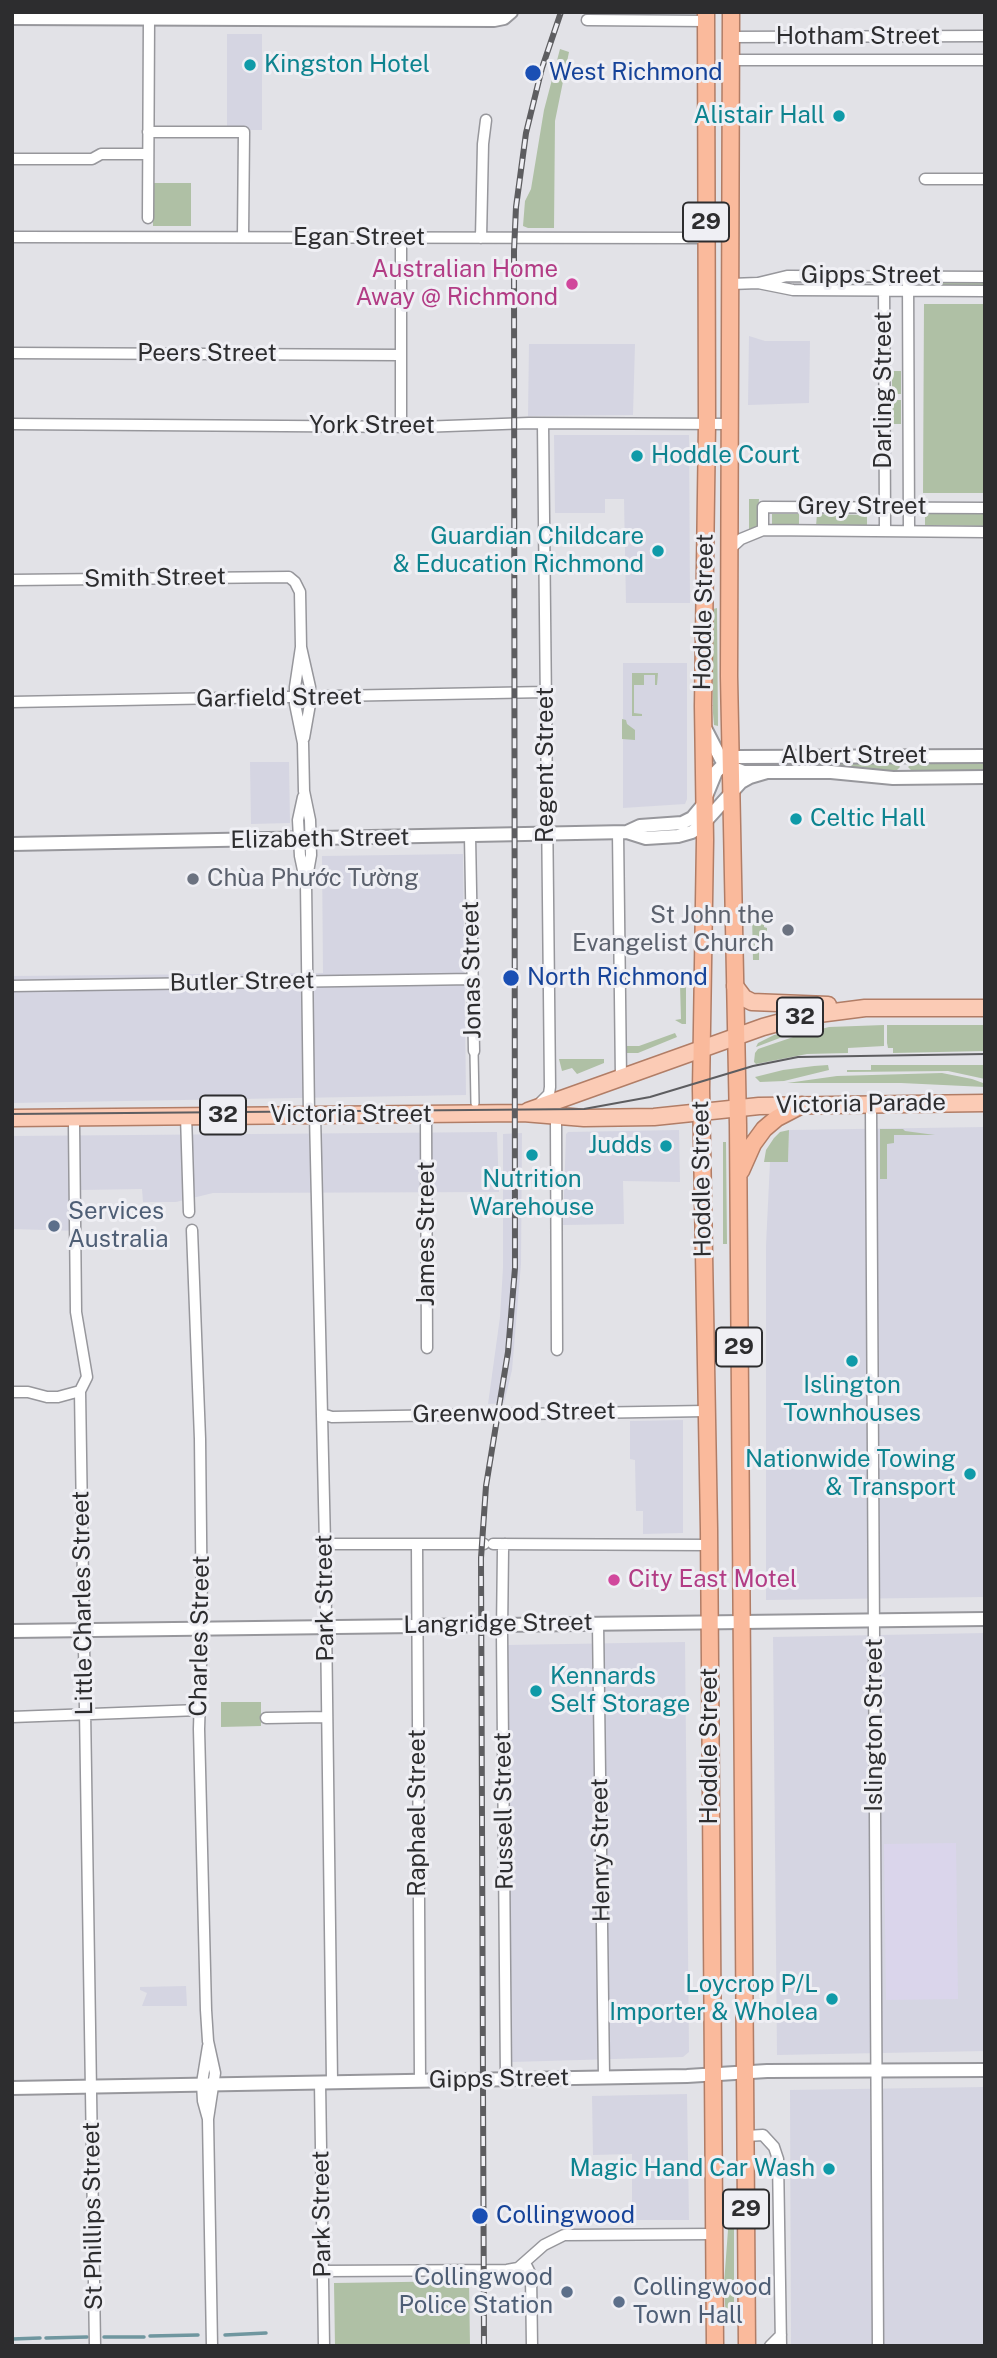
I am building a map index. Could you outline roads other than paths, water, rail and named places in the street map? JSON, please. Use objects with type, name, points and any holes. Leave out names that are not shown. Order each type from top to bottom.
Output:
[{"type":"highway","name":"Hoddle Street","points":[[731,12],[729,763],[738,1107],[747,2346]]},
{"type":"highway","name":"Hoddle Street","points":[[706,17],[701,1113],[710,1622],[715,2346]]},
{"type":"highway","points":[[738,1184],[747,1155],[764,1129],[777,1118],[803,1105]]},
{"type":"main road","points":[[735,986],[752,1002],[865,1008]]},
{"type":"main road","name":"32","points":[[737,1037],[803,1016],[865,1008],[985,1008]]},
{"type":"main road","name":"Victoria Street","points":[[523,1113],[737,1037]]},
{"type":"main road","name":"32","points":[[390,1115],[425,1105],[541,1102],[561,1099]]},
{"type":"main road","name":"Victoria Parade","points":[[738,1107],[985,1103]]},
{"type":"main road","name":"Victoria Street","points":[[12,1118],[523,1113],[584,1118],[666,1117],[738,1107]]},
{"type":"main road","name":"32","points":[[390,1115],[446,1122],[556,1122],[584,1118]]},
{"type":"main road","name":"32","points":[[12,1127],[74,1124],[136,1116]]},
{"type":"street","points":[[12,18],[494,20],[502,19],[510,13]]},
{"type":"street","points":[[587,20],[706,17]]},
{"type":"street","points":[[148,218],[149,18]]},
{"type":"street","name":"Hotham Street","points":[[731,37],[985,36]]},
{"type":"street","name":"Hotham Street","points":[[731,60],[985,60]]},
{"type":"street","points":[[481,238],[486,120]]},
{"type":"street","points":[[148,132],[244,132],[243,237]]},
{"type":"street","points":[[12,159],[92,159],[101,154],[148,154]]},
{"type":"street","points":[[925,178],[985,179]]},
{"type":"street","name":"Egan Street","points":[[12,237],[706,238]]},
{"type":"street","points":[[401,238],[401,427]]},
{"type":"street","points":[[793,275],[793,290]]},
{"type":"street","name":"Gipps Street","points":[[731,284],[758,283],[793,275],[985,277]]},
{"type":"street","name":"Darling Street","points":[[884,276],[885,531]]},
{"type":"street","name":"Darling Street","points":[[908,276],[909,531]]},
{"type":"street","points":[[925,276],[925,291]]},
{"type":"street","name":"Gipps Street","points":[[758,283],[793,290],[985,291]]},
{"type":"street","name":"Peers Street","points":[[12,353],[401,355]]},
{"type":"street","name":"York Street","points":[[12,424],[401,427],[731,424]]},
{"type":"street","name":"Regent Street","points":[[541,1102],[550,1087],[543,424]]},
{"type":"street","name":"Grey Street","points":[[763,530],[763,507],[985,508]]},
{"type":"street","name":"Grey Street","points":[[730,549],[741,539],[763,530],[985,532]]},
{"type":"street","name":"Smith Street","points":[[12,580],[289,577],[300,592],[301,647]]},
{"type":"street","points":[[301,647],[310,697],[303,743]]},
{"type":"street","points":[[301,647],[295,697],[303,743]]},
{"type":"street","name":"Garfield Street","points":[[12,702],[546,692]]},
{"type":"street","points":[[704,721],[712,743],[729,763],[714,775],[704,801]]},
{"type":"street","name":"Park Street","points":[[303,743],[304,791],[298,820],[305,838],[306,981],[325,1544],[327,1717],[324,2346]]},
{"type":"street","name":"Albert Street","points":[[729,763],[751,756],[985,756]]},
{"type":"street","points":[[904,757],[904,778]]},
{"type":"street","name":"Albert Street","points":[[729,763],[744,772],[828,772],[904,778],[985,777]]},
{"type":"street","name":"Albert Street","points":[[731,792],[748,778],[767,772]]},
{"type":"street","name":"Elizabeth Street","points":[[623,832],[646,838],[678,836],[692,832],[704,823],[731,792]]},
{"type":"street","name":"Elizabeth Street","points":[[12,845],[623,832],[645,825],[685,822],[694,816],[704,801]]},
{"type":"street","points":[[621,1079],[623,832]]},
{"type":"street","name":"Jonas Street","points":[[470,836],[475,1103]]},
{"type":"street","name":"Butler Street","points":[[12,986],[473,979]]},
{"type":"street","name":"Islington Street","points":[[871,1105],[878,2346]]},
{"type":"street","points":[[186,1115],[189,1212]]},
{"type":"street","name":"James Street","points":[[426,1119],[427,1348]]},
{"type":"street","points":[[556,1122],[557,1350]]},
{"type":"street","name":"Little Charles Street","points":[[74,1124],[76,1312],[87,1377],[80,1391],[90,2086]]},
{"type":"street","name":"Charles Street","points":[[192,1230],[200,1439],[202,1628],[199,1710],[206,2010],[208,2041],[215,2068],[208,2083],[212,2346]]},
{"type":"street","points":[[12,1392],[58,1397],[80,1391]]},
{"type":"street","name":"Greenwood Street","points":[[322,1414],[341,1417],[706,1411]]},
{"type":"street","points":[[325,1544],[709,1545]]},
{"type":"street","name":"Russell Street","points":[[505,1544],[503,1624],[506,2079]]},
{"type":"street","name":"Raphael Street","points":[[417,1545],[420,2081]]},
{"type":"street","name":"Langridge Street","points":[[12,1631],[985,1619]]},
{"type":"street","name":"Henry Street","points":[[598,1623],[604,2077]]},
{"type":"street","points":[[12,1717],[199,1710]]},
{"type":"street","points":[[266,1718],[327,1717]]},
{"type":"street","name":"Gipps Street","points":[[12,2088],[985,2070]]},
{"type":"street","name":"St Phillips Street","points":[[90,2086],[95,2346]]},
{"type":"street","points":[[746,2136],[762,2135],[775,2147],[778,2159],[781,2340],[770,2346]]},
{"type":"street","points":[[323,2272],[507,2270],[518,2268],[544,2245],[564,2235],[714,2234]]},
{"type":"street","points":[[525,2263],[531,2275],[532,2346]]},
{"type":"waterway","points":[[225,2335],[266,2333]]},
{"type":"waterway","points":[[150,2336],[198,2335]]},
{"type":"waterway","points":[[46,2338],[87,2337]]},
{"type":"waterway","points":[[104,2337],[144,2337]]},
{"type":"waterway","points":[[12,2339],[40,2338]]},
{"type":"tram line","points":[[12,1114],[584,1109],[650,1097],[753,1066],[798,1057],[985,1054]]},
{"type":"railway","points":[[484,2346],[481,1558],[486,1486],[508,1352],[515,1268],[514,251],[516,207],[526,133],[542,68],[561,12]]},
{"type":"place","name":"Kingston Hotel","points":[[250,65]]},
{"type":"place","name":"West Richmond","points":[[533,73]]},
{"type":"place","name":"Alistair Hall","points":[[839,116]]},
{"type":"place","name":"Australian Home Away @ Richmond","points":[[572,284]]},
{"type":"place","name":"Hoddle Court","points":[[637,456]]},
{"type":"place","name":"Guardian Childcare & Education Richmond","points":[[658,551]]},
{"type":"place","name":"Celtic Hall","points":[[796,819]]},
{"type":"place","name":"Chùa Phước Tường","points":[[193,879]]},
{"type":"place","name":"St John the Evangelist Church","points":[[788,930]]},
{"type":"place","name":"North Richmond","points":[[511,978]]},
{"type":"place","name":"Judds","points":[[666,1146]]},
{"type":"place","name":"Nutrition Warehouse","points":[[532,1155]]},
{"type":"place","name":"Services Australia","points":[[54,1226]]},
{"type":"place","name":"Islington Townhouses","points":[[852,1361]]},
{"type":"place","name":"Nationwide Towing & Transport","points":[[970,1474]]},
{"type":"place","name":"City East Motel","points":[[614,1580]]},
{"type":"place","name":"Kennards Self Storage","points":[[536,1691]]},
{"type":"place","name":"Loycrop P/L Importer & Wholea","points":[[832,1999]]},
{"type":"place","name":"Magic Hand Car Wash","points":[[829,2169]]},
{"type":"place","name":"Collingwood","points":[[480,2216]]},
{"type":"place","name":"Collingwood Police Station","points":[[567,2292]]},
{"type":"place","name":"Collingwood Town Hall","points":[[619,2302]]}]
